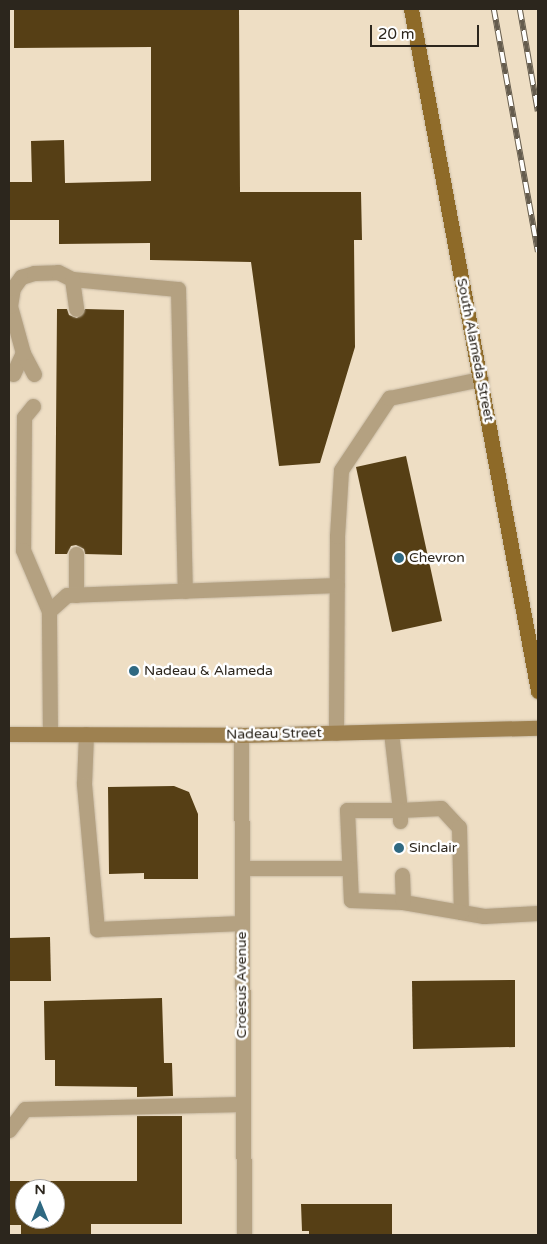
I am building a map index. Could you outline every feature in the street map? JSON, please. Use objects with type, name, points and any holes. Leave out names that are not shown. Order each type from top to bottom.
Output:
[{"type":"main road","name":"South Alameda Street","points":[[412,9],[538,691]]},
{"type":"main road","name":"Nadeau Street","points":[[9,734],[241,735],[538,728]]},
{"type":"street","points":[[34,374],[23,353],[10,306],[13,288],[21,277],[34,273],[58,272],[72,279],[178,289],[185,591]]},
{"type":"street","points":[[72,279],[76,309]]},
{"type":"street","points":[[13,374],[23,353]]},
{"type":"street","points":[[336,733],[337,584],[341,470],[389,398],[481,379]]},
{"type":"street","points":[[24,410],[23,550],[49,611],[50,734]]},
{"type":"street","points":[[76,554],[76,595]]},
{"type":"street","points":[[49,611],[67,595],[337,584]]},
{"type":"street","points":[[391,732],[400,815]]},
{"type":"street","points":[[86,734],[84,784],[97,930],[242,923]]},
{"type":"street","name":"Croesus Avenue","points":[[241,735],[244,1235]]},
{"type":"street","points":[[461,912],[459,827],[441,808],[400,815],[348,810],[351,900],[403,902],[484,916],[538,913]]},
{"type":"street","points":[[242,868],[350,868]]},
{"type":"street","points":[[402,875],[403,902]]},
{"type":"street","points":[[9,1130],[25,1108],[243,1104]]},
{"type":"building","points":[[14,9],[239,9],[240,192],[361,192],[362,240],[354,240],[355,347],[320,463],[279,466],[251,262],[150,260],[150,243],[59,244],[59,220],[9,220],[9,182],[32,182],[31,141],[64,140],[65,183],[151,181],[151,47],[14,48]]},
{"type":"building","points":[[57,309],[67,309],[69,315],[77,318],[85,309],[124,310],[122,555],[85,554],[84,549],[76,545],[71,546],[67,554],[55,554]]},
{"type":"building","points":[[406,456],[442,621],[392,632],[356,467]]},
{"type":"building","points":[[174,786],[189,792],[198,814],[198,879],[144,879],[144,873],[109,874],[108,787]]},
{"type":"building","points":[[50,937],[51,981],[9,981],[9,938]]},
{"type":"building","points":[[515,980],[515,1047],[413,1049],[412,981]]},
{"type":"building","points":[[162,998],[164,1063],[172,1063],[173,1096],[137,1097],[137,1087],[55,1086],[55,1060],[45,1060],[44,1001]]},
{"type":"building","points":[[137,1116],[182,1116],[182,1224],[91,1224],[91,1235],[21,1235],[21,1229],[65,1229],[65,1181],[137,1181]]},
{"type":"building","points":[[9,1181],[15,1181],[15,1225],[9,1225]]},
{"type":"building","points":[[301,1204],[392,1204],[392,1235],[309,1235],[309,1231],[302,1231]]},
{"type":"railway","points":[[494,9],[538,252]]},
{"type":"railway","points":[[520,9],[538,111]]},
{"type":"place","name":"Chevron","points":[[399,558]]},
{"type":"place","name":"Nadeau & Alameda","points":[[134,671]]},
{"type":"place","name":"Sinclair","points":[[399,848]]}]
